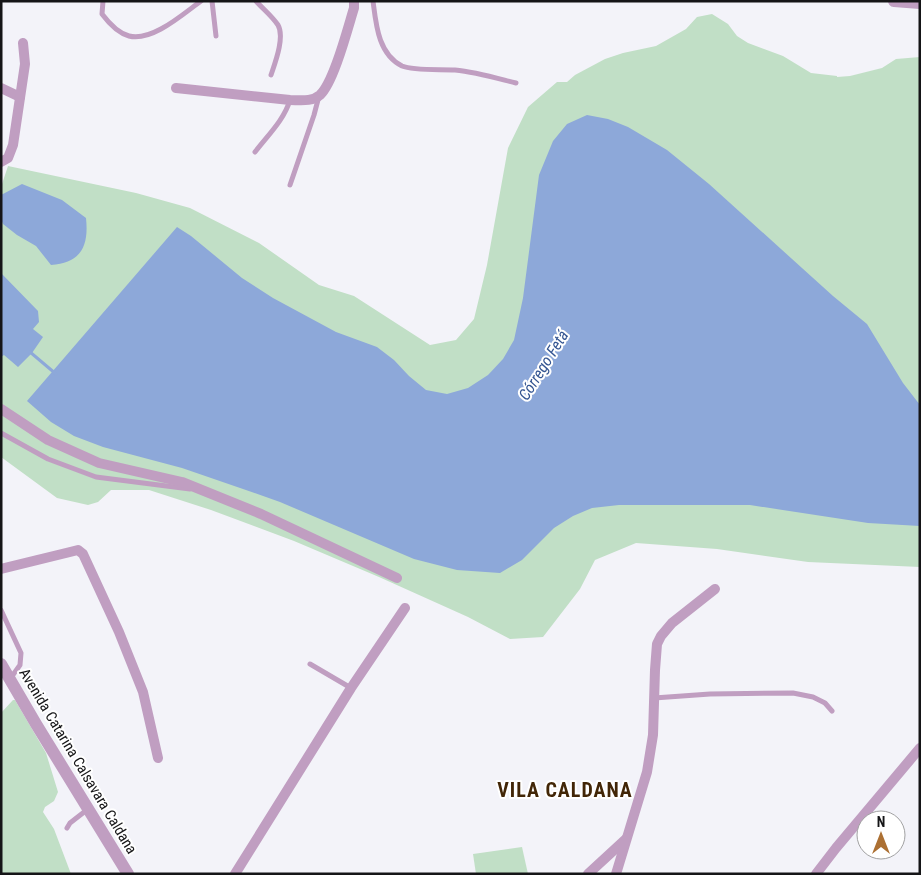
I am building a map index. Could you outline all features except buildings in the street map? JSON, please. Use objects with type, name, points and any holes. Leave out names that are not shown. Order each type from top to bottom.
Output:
[{"type":"street","points":[[176,88],[290,100],[308,100],[319,96],[325,89],[341,52],[354,8],[354,1]]},
{"type":"street","points":[[899,2],[920,3]]},
{"type":"street","points":[[1,162],[8,158],[13,145],[25,64],[23,43]]},
{"type":"street","points":[[1,88],[20,97]]},
{"type":"street","points":[[1,409],[48,440],[99,464],[182,482],[262,514],[396,578]]},
{"type":"street","points":[[1,569],[78,550],[83,554],[144,692],[158,758]]},
{"type":"street","points":[[616,874],[648,772],[653,734],[657,644],[672,623],[715,589]]},
{"type":"street","points":[[235,874],[351,688],[405,608]]},
{"type":"street","name":"Avenida Catarina Calsavara Caldana","points":[[1,664],[128,874]]},
{"type":"street","points":[[816,874],[920,748]]},
{"type":"street","points":[[588,874],[627,838]]},
{"type":"lane","points":[[103,1],[102,14],[109,23],[128,36],[148,36],[169,24],[201,1]]},
{"type":"lane","points":[[212,1],[216,36]]},
{"type":"lane","points":[[256,1],[278,25],[280,32],[279,46],[271,75]]},
{"type":"lane","points":[[373,1],[380,42],[391,57],[402,66],[455,70],[516,83]]},
{"type":"lane","points":[[290,185],[319,96]]},
{"type":"lane","points":[[255,152],[280,121],[287,110],[290,100]]},
{"type":"lane","points":[[1,433],[48,459],[96,476],[204,491]]},
{"type":"lane","points":[[1,610],[21,653],[20,665],[10,679]]},
{"type":"lane","points":[[310,664],[351,688]]},
{"type":"lane","points":[[654,698],[710,694],[793,693],[813,697],[825,703],[832,711]]},
{"type":"lane","points":[[67,828],[75,818],[88,809]]},
{"type":"green space","points":[[712,14],[728,24],[737,36],[748,43],[783,56],[811,73],[837,77],[850,76],[882,68],[896,59],[920,57],[920,567],[808,562],[717,549],[636,543],[595,560],[580,589],[543,637],[510,639],[468,617],[379,577],[294,541],[211,510],[149,490],[111,490],[98,502],[88,505],[57,498],[1,457],[1,187],[8,166],[136,193],[190,208],[259,243],[319,285],[354,296],[430,345],[456,340],[474,319],[487,265],[508,148],[528,107],[557,82],[567,82],[575,75],[605,59],[656,46],[686,29],[697,17]]},
{"type":"green space","points":[[15,700],[46,753],[58,792],[54,801],[45,807],[43,812],[54,829],[71,874],[1,874],[1,713]]},
{"type":"green space","points":[[522,847],[528,874],[476,874],[473,854]]},
{"type":"water","points":[[587,115],[608,119],[628,127],[667,150],[709,184],[833,296],[867,324],[903,383],[920,405],[920,526],[868,523],[750,505],[619,505],[592,508],[573,516],[554,528],[522,560],[500,573],[457,570],[414,559],[280,502],[243,489],[182,468],[103,447],[74,436],[51,422],[27,401],[177,227],[191,236],[242,278],[273,298],[336,332],[377,347],[426,390],[447,394],[468,388],[488,375],[503,359],[514,340],[523,298],[539,175],[553,141],[567,124]]},
{"type":"water","points":[[22,184],[62,200],[86,218],[87,228],[84,245],[76,257],[61,264],[51,265],[36,246],[3,224],[1,219],[1,195]]},
{"type":"water","points":[[1,273],[38,311],[39,322],[33,329],[43,337],[32,353],[18,367],[4,355],[1,357]]},
{"type":"waterway","name":"Córrego Fetá","points":[[30,352],[56,374]]},
{"type":"district","name":"VILA CALDANA","points":[[565,790]]}]
